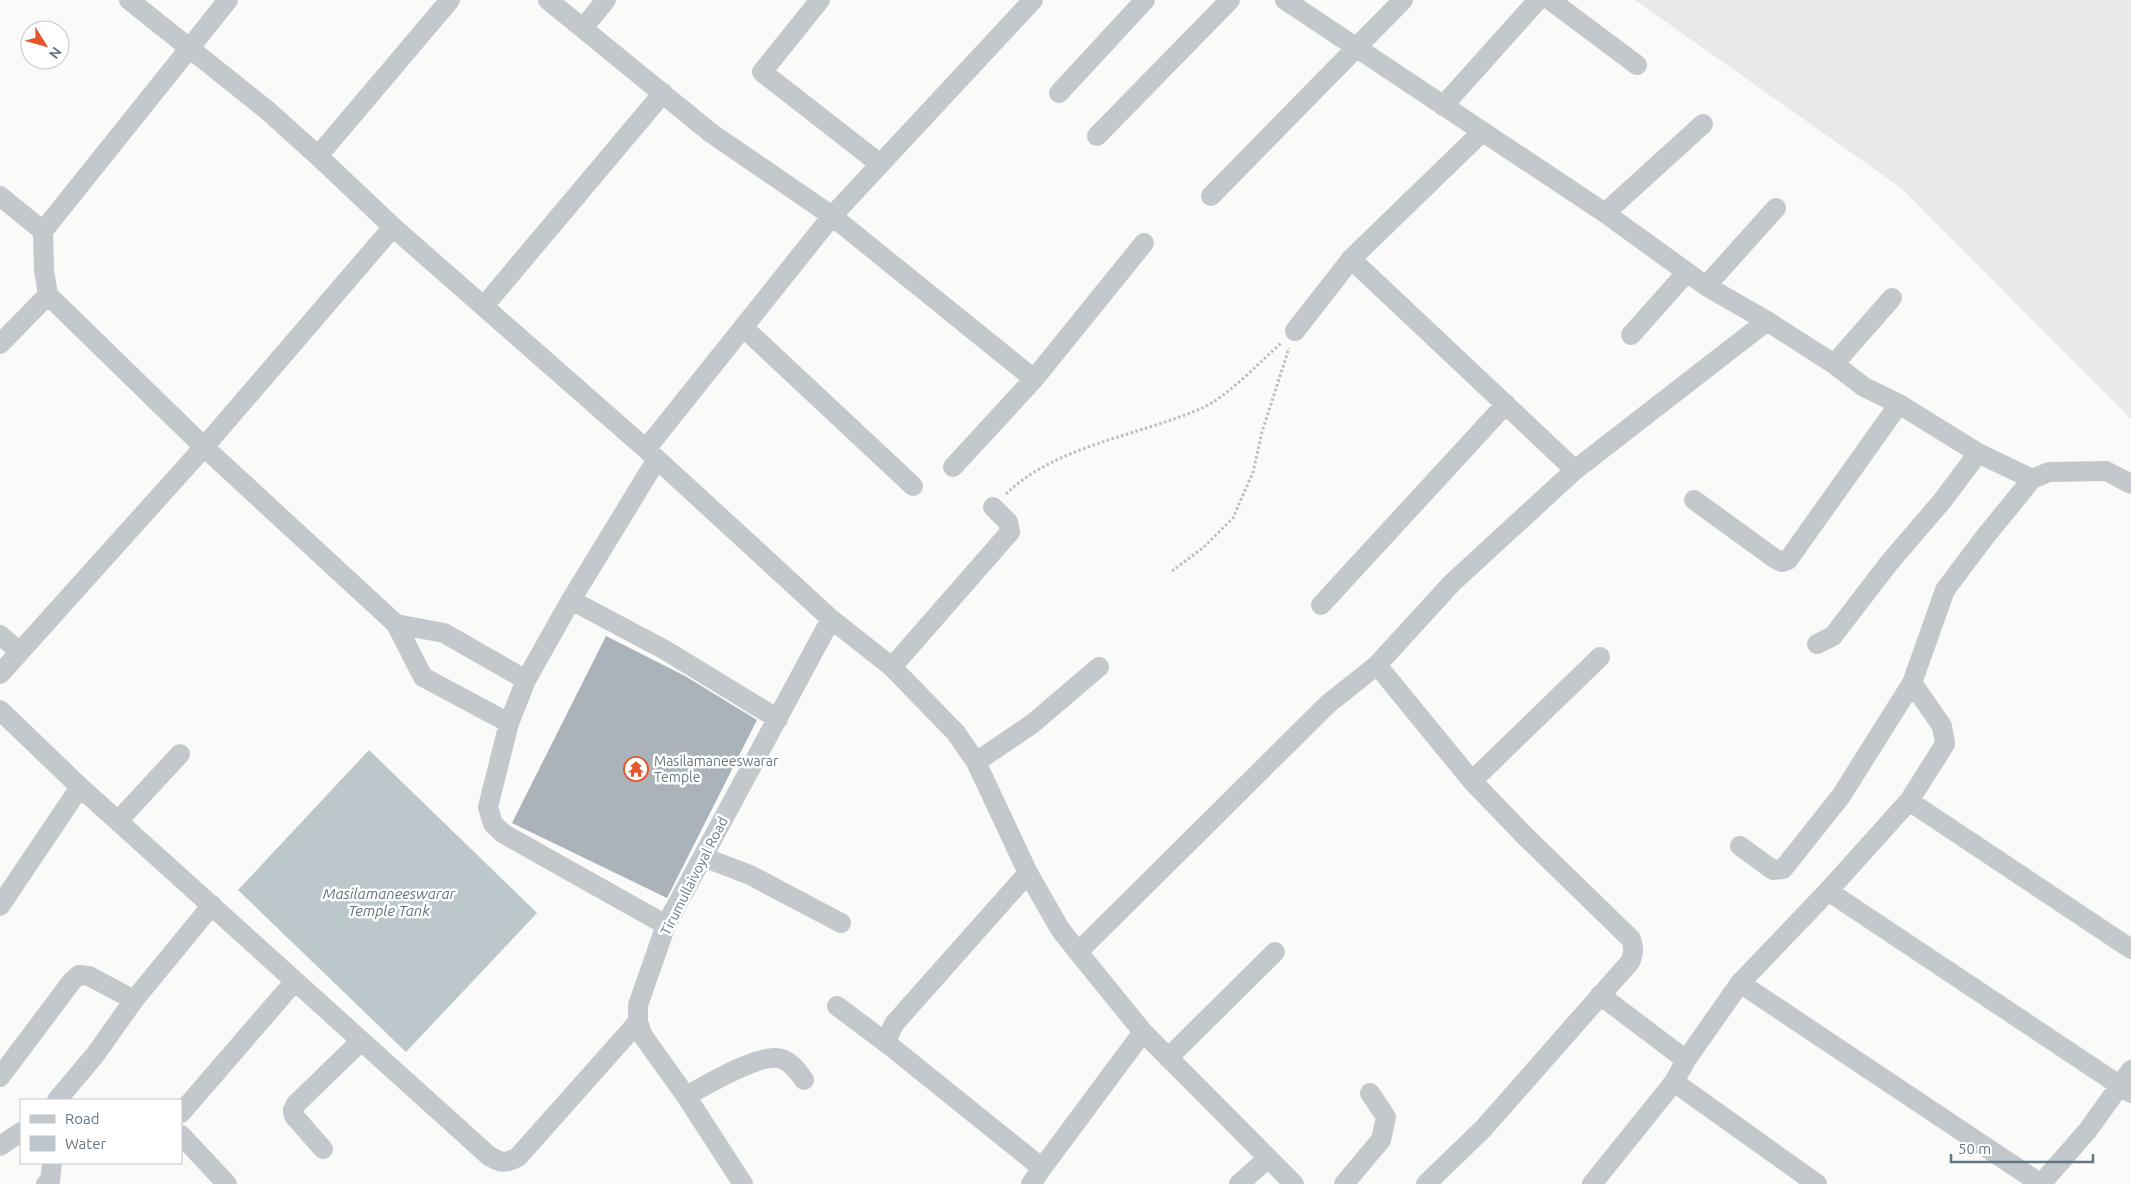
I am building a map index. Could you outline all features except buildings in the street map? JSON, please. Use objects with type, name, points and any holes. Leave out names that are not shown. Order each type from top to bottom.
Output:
[{"type":"street","points":[[129,0],[266,110],[318,156],[393,227],[651,454],[831,619],[892,668],[956,733],[976,762],[1028,874],[1060,929],[1143,1032],[1267,1159],[1294,1184]]},
{"type":"street","points":[[228,0],[43,231],[44,270],[48,295],[204,447],[396,624],[423,677],[509,722]]},
{"type":"street","points":[[318,156],[450,0]]},
{"type":"street","points":[[548,0],[711,133],[832,216],[1034,379]]},
{"type":"street","points":[[583,28],[606,0]]},
{"type":"street","points":[[820,0],[762,72],[880,164]]},
{"type":"street","points":[[666,925],[504,834],[492,824],[488,807],[509,722],[526,680],[651,454],[743,328],[832,216],[1033,0]]},
{"type":"street","points":[[1059,93],[1146,0]]},
{"type":"street","points":[[1097,136],[1230,0]]},
{"type":"street","points":[[1285,0],[1605,213],[1706,286],[1767,321],[1834,364],[1864,387],[1900,404],[1978,453],[2032,480]]},
{"type":"street","points":[[1212,196],[1403,0]]},
{"type":"street","points":[[1443,106],[1538,0]]},
{"type":"street","points":[[1550,0],[1637,65]]},
{"type":"street","points":[[484,306],[664,94]]},
{"type":"street","points":[[1605,213],[1703,124]]},
{"type":"street","points":[[1294,331],[1352,259],[1482,132]]},
{"type":"street","points":[[0,196],[43,231]]},
{"type":"street","points":[[1706,286],[1776,208]]},
{"type":"street","points":[[0,674],[204,447],[393,227]]},
{"type":"street","points":[[953,467],[1034,379],[1144,243]]},
{"type":"street","points":[[1352,259],[1575,470]]},
{"type":"street","points":[[1631,335],[1687,272]]},
{"type":"street","points":[[0,344],[48,295]]},
{"type":"street","points":[[1834,364],[1892,298]]},
{"type":"street","points":[[1078,952],[1328,704],[1377,665],[1452,583],[1575,470],[1767,321]]},
{"type":"street","points":[[743,328],[913,486]]},
{"type":"street","points":[[1321,605],[1506,404]]},
{"type":"street","points":[[1694,500],[1774,558],[1782,562],[1788,560],[1900,404]]},
{"type":"street","points":[[1817,644],[1832,636],[1889,563],[1943,500],[1978,453]]},
{"type":"street","points":[[1740,846],[1773,870],[1783,869],[1841,796],[1912,684],[1946,590],[1984,538],[2032,480],[2049,472],[2106,471],[2131,484]]},
{"type":"street","points":[[892,668],[1010,532],[1008,522],[993,507]]},
{"type":"street","points":[[571,600],[665,650],[778,720]]},
{"type":"street","name":"Tirumullaivoyal Road","points":[[638,1022],[638,1005],[666,925],[831,619]]},
{"type":"street","points":[[396,624],[444,633],[526,680]]},
{"type":"street","points":[[0,635],[20,652]]},
{"type":"street","points":[[1472,781],[1600,656]]},
{"type":"street","points":[[1377,665],[1472,781],[1526,837],[1631,939],[1634,947],[1630,962],[1483,1129],[1426,1184]]},
{"type":"street","points":[[976,762],[1032,724],[1099,667]]},
{"type":"street","points":[[1592,1184],[1674,1082],[1686,1060],[1740,983],[1828,891],[1909,801],[1945,744],[1942,726],[1912,684]]},
{"type":"street","points":[[0,710],[80,787],[489,1156],[500,1163],[507,1163],[518,1156],[638,1022],[643,1036],[686,1096],[738,1182]]},
{"type":"street","points":[[118,821],[180,754]]},
{"type":"street","points":[[0,906],[80,787]]},
{"type":"street","points":[[1909,801],[2131,949]]},
{"type":"street","points":[[703,857],[750,875],[841,923]]},
{"type":"street","points":[[889,1045],[888,1037],[894,1024],[1028,874]]},
{"type":"street","points":[[1740,983],[2041,1184],[2127,1083],[1828,891]]},
{"type":"street","points":[[59,1099],[95,1055],[134,1000],[212,905]]},
{"type":"street","points":[[1168,1058],[1275,952]]},
{"type":"street","points":[[0,1077],[79,974],[89,976],[134,1000]]},
{"type":"street","points":[[182,1112],[295,981]]},
{"type":"street","points":[[1600,994],[1686,1060]]},
{"type":"street","points":[[837,1006],[889,1045],[1037,1176],[1143,1032]]},
{"type":"street","points":[[323,1149],[294,1116],[293,1110],[296,1104],[362,1041]]},
{"type":"street","points":[[686,1096],[734,1070],[760,1060],[780,1058],[793,1065],[804,1080]]},
{"type":"street","points":[[1674,1082],[1797,1178],[1817,1184]]},
{"type":"street","points":[[1344,1184],[1381,1140],[1386,1117],[1370,1093]]},
{"type":"street","points":[[0,1146],[20,1133]]},
{"type":"street","points":[[182,1136],[227,1184]]},
{"type":"street","points":[[1239,1184],[1267,1159]]},
{"type":"street","points":[[46,1184],[50,1181],[52,1164]]},
{"type":"path","points":[[993,507],[1026,476],[1050,462],[1204,408],[1238,383],[1294,331]]},
{"type":"path","points":[[1172,571],[1204,547],[1233,518],[1253,472],[1262,432],[1294,331]]},
{"type":"shaded area","points":[[1635,0],[2131,0],[2131,419],[1901,188]]},
{"type":"water","name":"Masilamaneeswarar Temple Tank","points":[[369,750],[537,913],[406,1052],[238,890]]},
{"type":"place","name":"Masilamaneeswarar Temple","points":[[636,769]]}]
